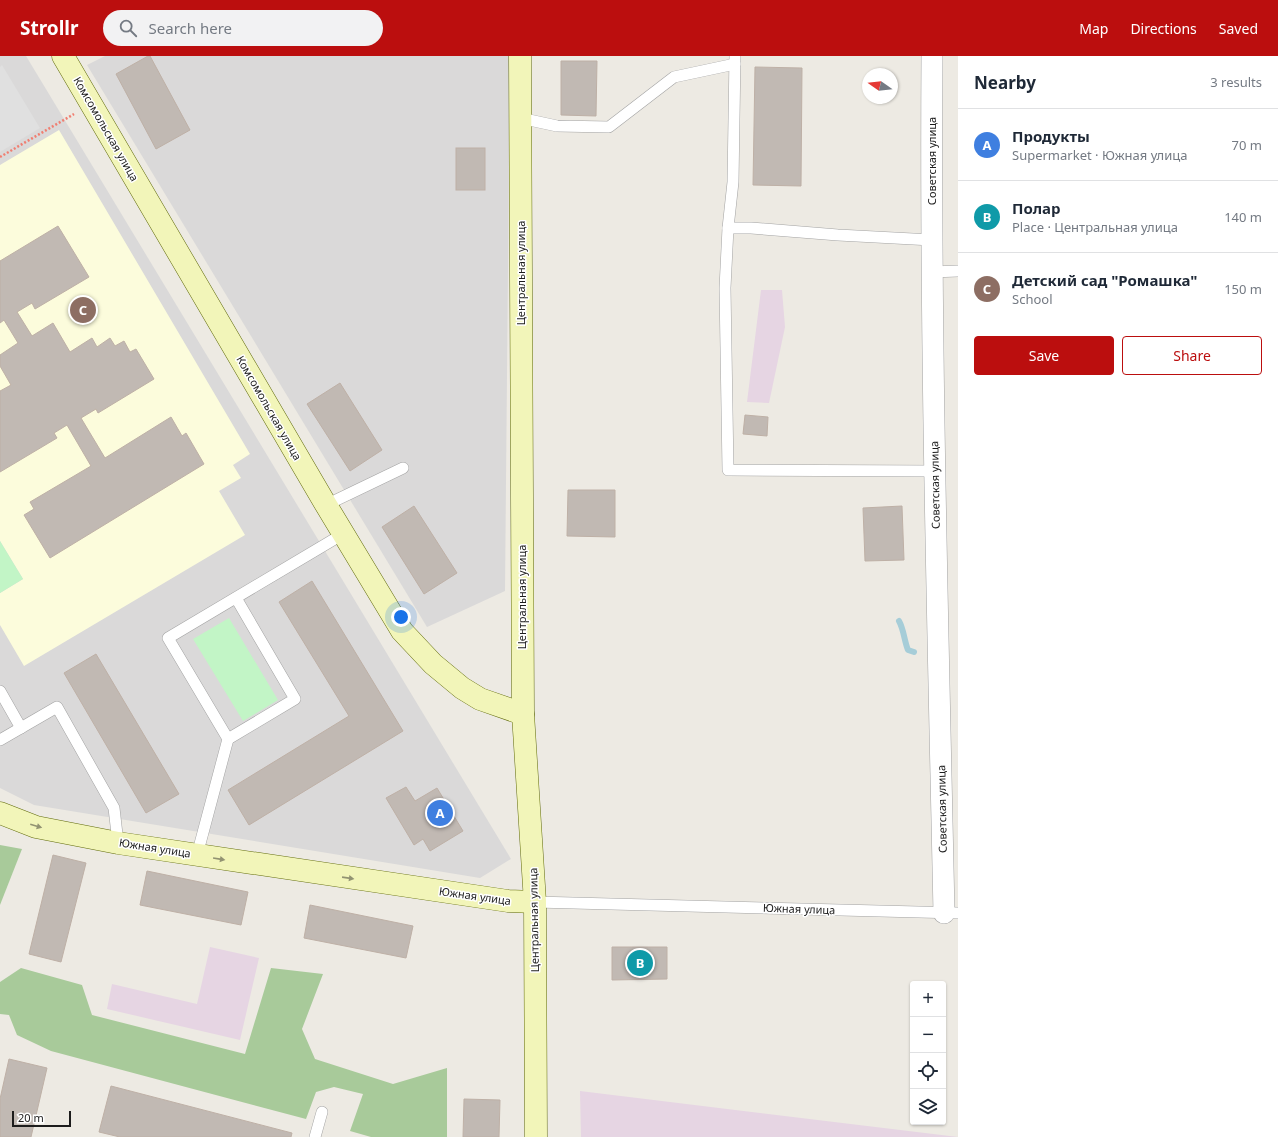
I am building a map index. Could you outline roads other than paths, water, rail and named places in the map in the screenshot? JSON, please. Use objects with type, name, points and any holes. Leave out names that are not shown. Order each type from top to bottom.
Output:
[{"type":"street","name":"Комсомольская улица","points":[[63,56],[343,534],[402,631],[433,664],[462,688],[480,699],[523,714]]},
{"type":"street","name":"Центральная улица","points":[[520,56],[523,714],[535,902],[536,1137]]},
{"type":"street","name":"Советская улица","points":[[932,56],[934,471],[951,913]]},
{"type":"street","name":"Южная улица","points":[[0,812],[36,827],[118,843],[508,901],[535,902]]},
{"type":"lane","points":[[520,118],[556,126],[610,127],[674,77],[735,60],[733,182],[728,228],[725,288],[728,470],[934,471]]},
{"type":"lane","points":[[728,228],[751,228],[873,238],[932,240]]},
{"type":"lane","points":[[932,272],[958,271]]},
{"type":"lane","points":[[326,505],[403,468]]},
{"type":"lane","points":[[228,739],[168,638],[343,534]]},
{"type":"lane","points":[[198,855],[228,739],[295,699],[236,598]]},
{"type":"lane","points":[[0,691],[21,728]]},
{"type":"lane","points":[[0,740],[58,707],[114,808],[118,843]]},
{"type":"lane","name":"Южная улица","points":[[535,902],[951,913]]},
{"type":"lane","points":[[314,1137],[322,1112]]},
{"type":"waterway","points":[[899,621],[908,650],[914,652]]},
{"type":"place","name":"Детский сад \"Ромашка\"","points":[[83,310]]},
{"type":"place","name":"Продукты","points":[[440,813]]},
{"type":"place","name":"Полар","points":[[640,963]]}]
